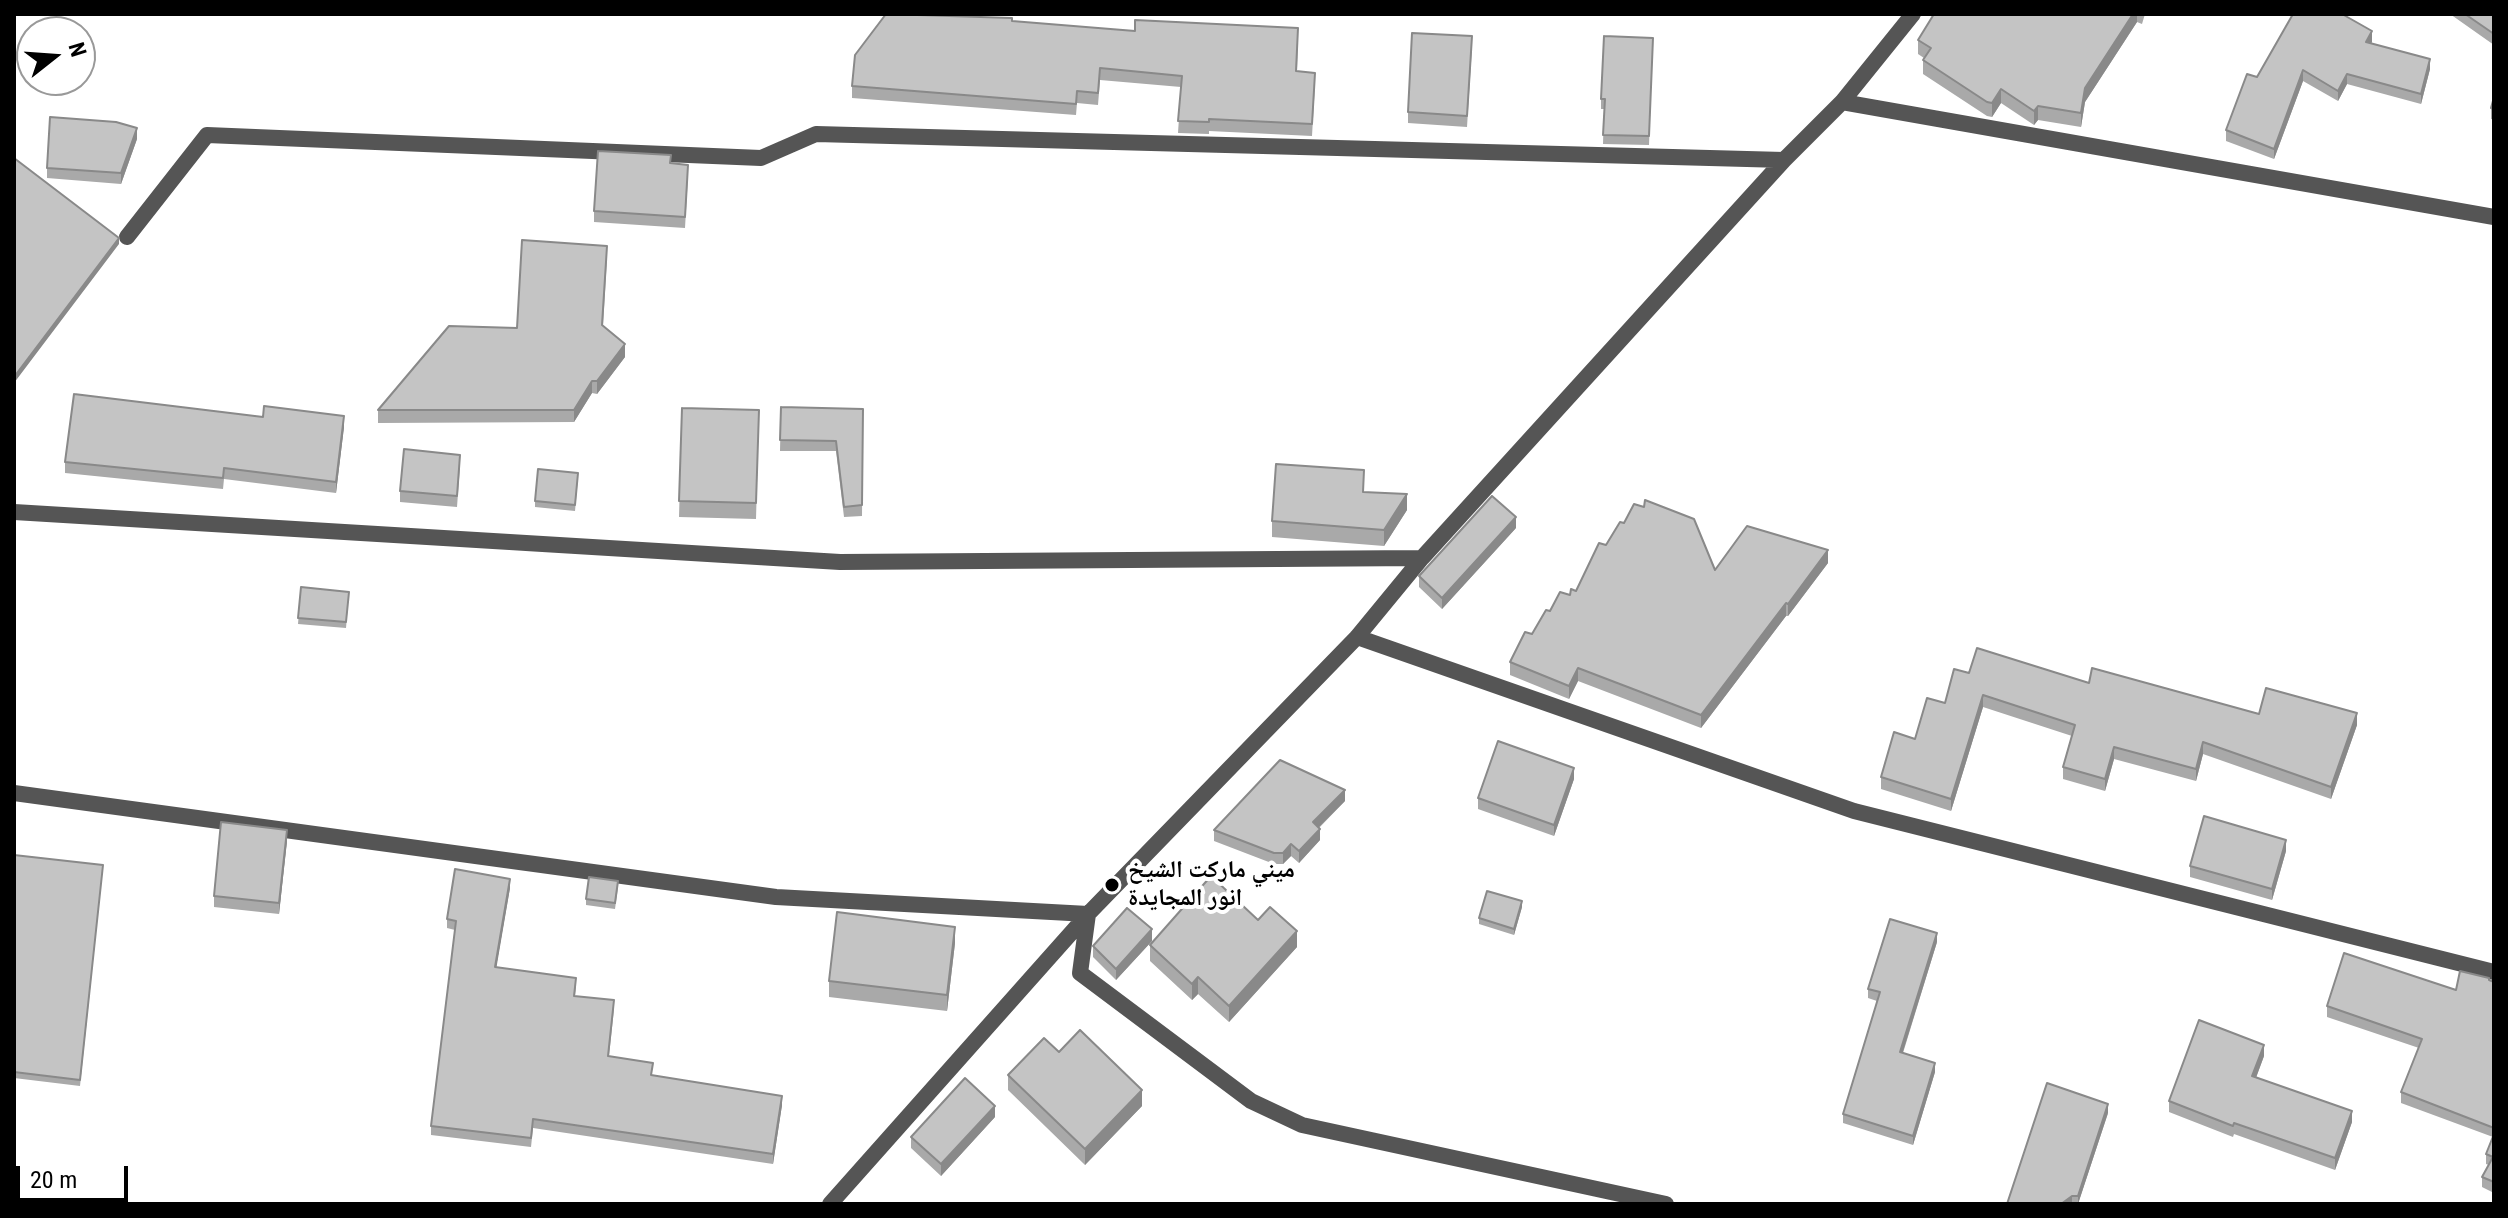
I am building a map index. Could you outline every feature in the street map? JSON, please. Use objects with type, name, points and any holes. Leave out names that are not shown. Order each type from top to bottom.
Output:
[{"type":"street","points":[[830,1204],[1088,914],[1357,637],[1422,558],[1784,160],[1842,102],[1913,14]]},
{"type":"street","points":[[1842,102],[2494,217]]},
{"type":"street","points":[[127,237],[207,135],[761,158],[816,134],[1784,160]]},
{"type":"street","points":[[14,512],[840,562],[1422,558]]},
{"type":"street","points":[[1357,637],[1854,811],[2494,972]]},
{"type":"street","points":[[14,793],[776,897],[1088,914]]},
{"type":"street","points":[[1088,914],[1080,973],[1251,1101],[1302,1125],[1666,1204]]},
{"type":"building","points":[[886,14],[1012,18],[1012,21],[1135,31],[1135,20],[1298,28],[1296,71],[1315,73],[1312,124],[1209,119],[1209,122],[1178,121],[1182,76],[1100,68],[1098,93],[1077,91],[1076,104],[852,86],[855,55]]},
{"type":"building","points":[[1934,14],[2133,14],[2085,88],[2081,113],[2038,106],[2034,111],[2001,89],[1992,103],[1987,102],[1923,60],[1931,48],[1918,40]]},
{"type":"building","points":[[2293,14],[2342,14],[2372,31],[2366,42],[2430,59],[2421,94],[2347,74],[2338,91],[2303,70],[2274,149],[2226,130],[2247,74],[2257,77]]},
{"type":"building","points":[[2465,14],[2494,14],[2494,34]]},
{"type":"building","points":[[1412,33],[1472,36],[1467,116],[1408,112]]},
{"type":"building","points":[[1604,36],[1653,38],[1649,136],[1603,135]]},
{"type":"building","points":[[50,117],[116,122],[137,128],[121,173],[47,168]]},
{"type":"building","points":[[598,151],[671,155],[670,163],[688,165],[685,217],[594,211]]},
{"type":"building","points":[[14,158],[119,238],[14,377]]},
{"type":"building","points":[[522,240],[607,246],[602,325],[625,344],[597,381],[592,381],[574,410],[378,410],[449,326],[517,328]]},
{"type":"building","points":[[74,394],[263,417],[264,406],[344,416],[336,482],[224,468],[223,478],[65,462]]},
{"type":"building","points":[[781,407],[863,409],[862,505],[844,507],[836,441],[780,440]]},
{"type":"building","points":[[682,408],[759,410],[756,503],[679,501]]},
{"type":"building","points":[[404,449],[460,455],[457,496],[400,491]]},
{"type":"building","points":[[1276,464],[1364,470],[1363,492],[1407,494],[1384,530],[1272,521]]},
{"type":"building","points":[[538,469],[578,473],[575,505],[535,501]]},
{"type":"building","points":[[1492,496],[1516,517],[1442,598],[1419,576]]},
{"type":"building","points":[[1645,500],[1694,519],[1715,570],[1747,526],[1828,550],[1701,715],[1578,668],[1569,686],[1510,662],[1525,632],[1532,634],[1560,592],[1570,595],[1571,589],[1576,591],[1599,543],[1606,545],[1620,522],[1624,523],[1634,504],[1644,507]]},
{"type":"building","points":[[301,587],[349,592],[346,622],[298,618]]},
{"type":"building","points":[[1977,648],[2089,683],[2092,668],[2259,714],[2266,688],[2357,713],[2331,787],[2203,742],[2196,769],[2114,747],[2105,779],[2063,767],[2075,725],[1983,695],[1951,799],[1881,777],[1894,732],[1915,739],[1927,698],[1945,703],[1954,669],[1969,673]]},
{"type":"building","points":[[1498,741],[1574,768],[1554,825],[1478,798]]},
{"type":"building","points":[[1280,760],[1345,790],[1313,822],[1320,829],[1299,851],[1291,844],[1283,853],[1274,853],[1214,830]]},
{"type":"building","points":[[2204,816],[2286,840],[2272,889],[2190,866]]},
{"type":"building","points":[[221,822],[287,830],[279,903],[214,896]]},
{"type":"building","points":[[14,855],[103,865],[80,1080],[14,1072]]},
{"type":"building","points":[[455,869],[510,879],[495,967],[576,978],[574,996],[614,1000],[608,1056],[653,1063],[651,1075],[782,1096],[773,1154],[533,1119],[531,1138],[431,1126],[456,921],[447,919]]},
{"type":"building","points":[[1211,876],[1258,920],[1270,907],[1297,931],[1229,1006],[1198,977],[1192,984],[1150,945]]},
{"type":"building","points":[[589,877],[618,881],[615,903],[586,899]]},
{"type":"building","points":[[1487,891],[1522,901],[1514,929],[1479,918]]},
{"type":"building","points":[[1127,908],[1152,929],[1116,969],[1093,946]]},
{"type":"building","points":[[837,912],[955,927],[947,995],[829,981]]},
{"type":"building","points":[[1890,919],[1937,933],[1900,1052],[1935,1063],[1913,1136],[1843,1114],[1880,992],[1868,989]]},
{"type":"building","points":[[2344,953],[2456,990],[2460,971],[2494,982],[2494,1128],[2401,1092],[2422,1039],[2327,1006]]},
{"type":"building","points":[[2199,1020],[2264,1045],[2252,1076],[2352,1111],[2335,1158],[2234,1123],[2233,1126],[2169,1101]]},
{"type":"building","points":[[1080,1030],[1142,1090],[1085,1149],[1008,1075],[1044,1038],[1059,1052]]},
{"type":"building","points":[[965,1078],[995,1106],[941,1164],[911,1137]]},
{"type":"building","points":[[2047,1083],[2108,1104],[2078,1196],[2072,1196],[2061,1204],[2007,1204]]},
{"type":"building","points":[[2494,1134],[2494,1182],[2482,1177],[2493,1157],[2486,1154]]},
{"type":"place","name":"ميني ماركت الشيخ انور المجايدة","points":[[1112,885]]}]
